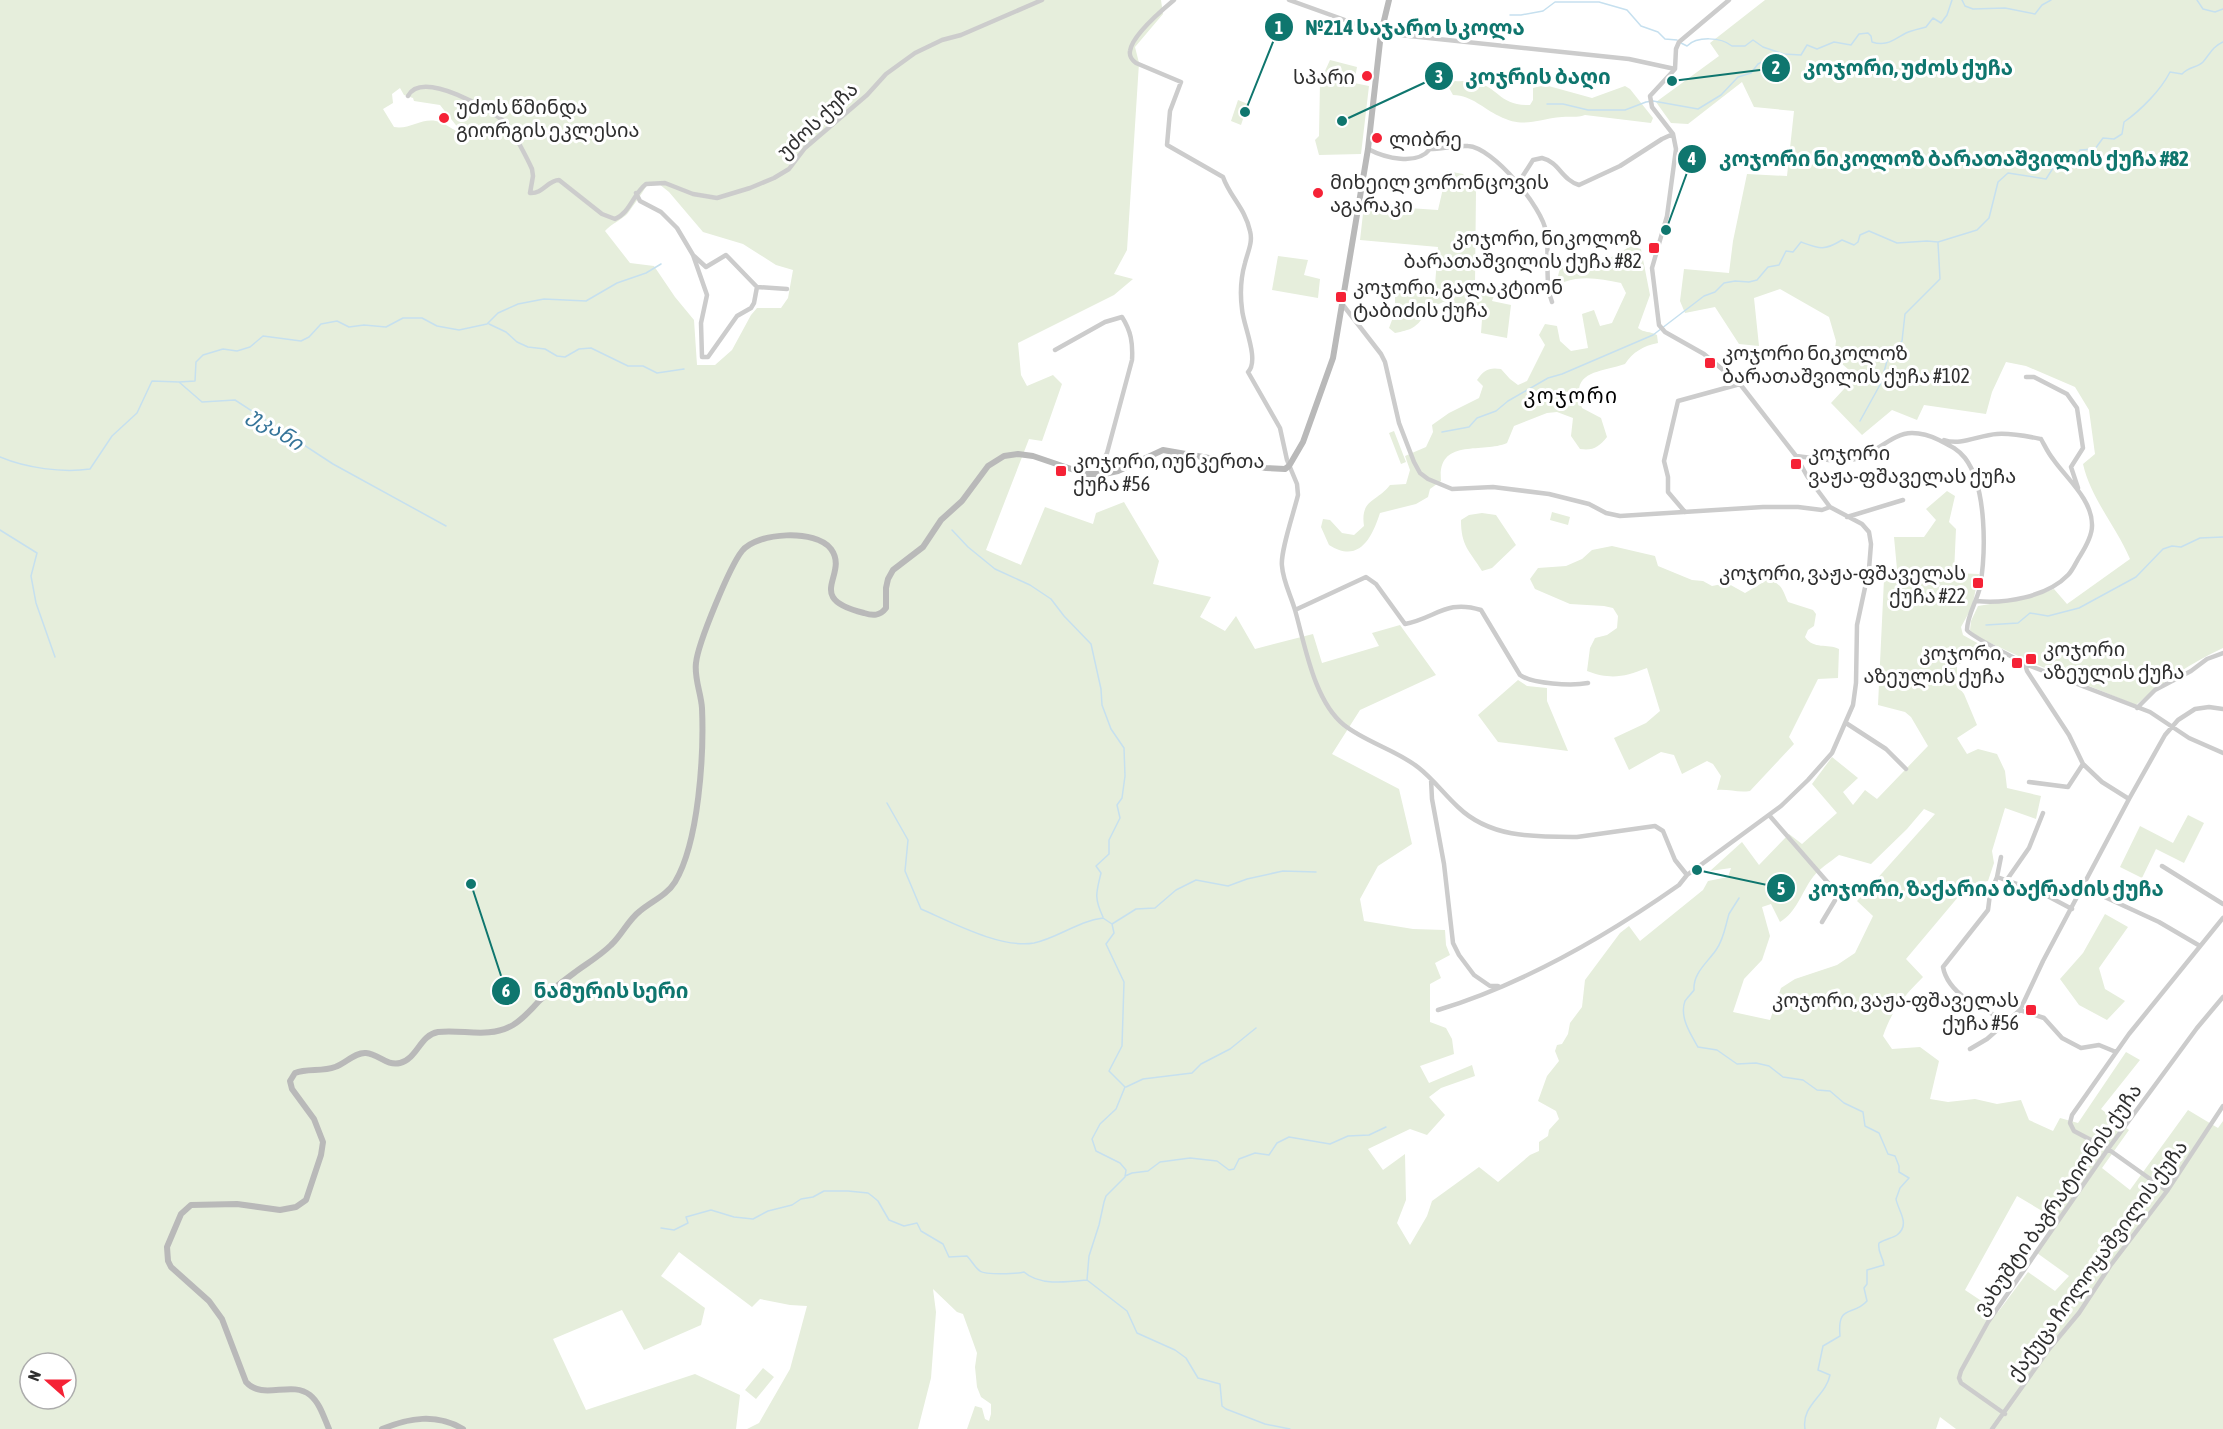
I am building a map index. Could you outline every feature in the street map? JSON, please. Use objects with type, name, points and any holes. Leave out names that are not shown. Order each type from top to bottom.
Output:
[{"type":"main road","points":[[329,1429],[318,1405],[307,1393],[289,1389],[255,1389],[246,1382],[234,1348],[216,1309],[177,1273],[168,1261],[167,1247],[181,1214],[187,1207],[195,1204],[237,1204],[280,1210],[296,1207],[309,1195],[323,1142],[314,1119],[292,1089],[290,1081],[295,1073],[334,1068],[362,1053],[372,1054],[389,1063],[402,1062],[412,1056],[428,1036],[436,1032],[480,1034],[510,1027],[554,988],[605,951],[635,915],[669,890],[686,854],[694,828],[697,804],[702,708],[696,674],[697,656],[728,578],[741,553],[750,544],[765,538],[796,536],[812,537],[824,543],[832,550],[835,560],[831,592],[834,601],[859,612],[880,614],[886,608],[886,588],[893,570],[923,547],[941,520],[962,501],[993,462],[1011,454],[1025,455],[1078,473],[1096,475],[1118,471],[1163,450],[1266,468],[1285,469],[1289,466],[1303,442],[1329,372],[1343,305],[1368,150],[1382,33],[1389,0]]},
{"type":"main road","points":[[382,1429],[406,1420],[426,1418],[449,1422],[463,1429]]},
{"type":"street","name":"უძოს ქუჩა","points":[[636,193],[646,184],[655,182],[675,186],[693,194],[717,198],[774,178],[789,169],[805,148],[867,95],[886,74],[915,53],[1042,0]]},
{"type":"street","points":[[1174,0],[1136,38],[1130,51],[1131,58],[1136,63],[1181,82],[1170,111],[1167,145],[1223,177],[1227,188],[1245,214],[1252,241],[1245,264],[1241,295],[1244,326],[1253,363],[1248,372],[1280,428],[1289,466],[1297,484],[1298,495],[1281,563],[1324,699],[1333,714],[1344,725],[1373,743],[1412,762],[1459,808],[1480,824],[1497,831],[1516,834],[1577,837],[1649,826],[1659,828],[1663,831],[1679,867],[1687,875]]},
{"type":"street","points":[[1289,0],[1382,33],[1629,59],[1675,69]]},
{"type":"street","points":[[1438,1010],[1468,1001],[1500,987],[1588,944],[1671,890],[1687,875],[1769,815],[1808,780],[1832,753],[1853,705],[1856,682],[1857,625],[1869,569],[1871,544],[1869,532],[1862,524],[1830,507],[1807,476],[1796,456],[1740,384],[1704,354],[1665,332],[1659,325],[1652,268],[1667,216],[1676,149],[1672,134],[1652,107],[1650,96],[1675,69],[1676,47],[1685,36],[1729,0]]},
{"type":"street","points":[[408,95],[412,90],[422,88],[461,95],[479,104],[504,122],[532,169],[533,176],[528,191],[530,193],[541,192],[553,180],[560,180],[602,214],[615,219],[627,211],[636,193]]},
{"type":"street","points":[[1517,185],[1533,160],[1542,158],[1554,163],[1565,178],[1579,185],[1620,166],[1672,134]]},
{"type":"street","points":[[1368,150],[1384,158],[1399,159],[1420,156],[1428,153],[1430,149],[1468,146],[1485,152],[1495,159],[1534,208],[1545,227],[1552,302]]},
{"type":"street","points":[[636,193],[640,201],[661,212],[677,228],[693,255],[707,295],[701,323],[702,357],[708,357],[737,316],[751,308],[757,286]]},
{"type":"street","points":[[693,255],[706,267],[726,255],[757,286],[787,290]]},
{"type":"street","points":[[1343,305],[1381,354],[1385,362],[1399,423],[1414,462],[1420,472],[1435,483],[1452,489],[1493,487],[1549,494],[1589,504],[1616,516],[1763,507],[1822,510],[1830,507]]},
{"type":"street","points":[[1055,350],[1105,322],[1122,317],[1130,329],[1133,345],[1132,360],[1107,453],[1096,475]]},
{"type":"street","points":[[2026,377],[2034,377],[2060,388],[2077,408],[2083,448],[2071,467],[2078,490]]},
{"type":"street","points":[[1685,512],[1668,492],[1668,477],[1664,461],[1678,401],[1740,384]]},
{"type":"street","points":[[1796,456],[1842,461],[1859,458],[1911,433],[1955,442],[1996,434],[2040,439],[2085,500],[2092,526],[2086,547],[2069,574],[2057,584],[2038,593],[1990,602],[1976,601]]},
{"type":"street","points":[[1932,437],[1957,449],[1965,457],[1975,474],[1978,485],[1983,556],[1982,575],[1967,626],[1969,634],[2025,664],[2160,718],[2189,738],[2223,753]]},
{"type":"street","points":[[1847,517],[1903,500]]},
{"type":"street","points":[[1295,610],[1366,578],[1376,585],[1405,624],[1454,606],[1481,610],[1520,675],[1527,680],[1579,685],[1588,683]]},
{"type":"street","points":[[2137,708],[2162,686],[2175,681],[2207,659],[2223,652]]},
{"type":"street","points":[[2025,664],[2027,671],[2069,735],[2083,764],[2102,782],[2128,799]]},
{"type":"street","points":[[1970,1049],[1987,1039],[2020,1010],[2043,961],[2084,887],[2128,799],[2172,727],[2195,709],[2209,707],[2223,709]]},
{"type":"street","points":[[1846,723],[1886,749],[1906,769]]},
{"type":"street","points":[[2029,782],[2068,787],[2083,764]]},
{"type":"street","points":[[1431,779],[1432,800],[1444,864],[1453,943],[1474,975],[1490,986],[1500,987]]},
{"type":"street","points":[[2006,881],[2029,848],[2043,813]]},
{"type":"street","points":[[1769,815],[1837,893],[1837,897],[1822,922]]},
{"type":"street","points":[[2001,856],[1997,877],[1990,894],[1988,910],[1943,967],[1944,973],[1954,987],[1975,1005],[2007,1020]]},
{"type":"street","points":[[2162,866],[2223,904]]},
{"type":"street","points":[[1997,877],[2040,892],[2072,909]]},
{"type":"street","points":[[2084,887],[2116,904],[2159,922],[2200,946]]},
{"type":"street","points":[[2167,1191],[2108,1149],[2074,1131],[2070,1124],[2072,1115],[2116,1052],[2223,918]]},
{"type":"street","name":"ვახუშტი ბაგრატიონის ქუჩა","points":[[2005,1414],[1961,1383],[1959,1378],[1961,1371],[1988,1322],[2108,1149],[2223,997]]},
{"type":"street","points":[[2020,1010],[2044,1018],[2062,1038],[2081,1048],[2099,1045],[2116,1052]]},
{"type":"street","name":"ქაქუცა ჩოლოყაშვილის ქუჩა","points":[[1992,1429],[2005,1414],[2049,1349],[2079,1313],[2109,1266],[2167,1191],[2223,1106]]},
{"type":"green space","points":[[0,0],[1161,0],[1163,14],[1135,47],[1139,63],[1127,250],[1114,274],[1133,279],[1114,295],[1018,343],[1021,375],[1027,386],[1053,375],[1062,384],[1042,441],[1029,439],[986,550],[1021,565],[1045,507],[1093,524],[1096,513],[1124,502],[1159,561],[1153,584],[1211,597],[1200,617],[1225,631],[1236,616],[1255,649],[1313,634],[1322,663],[1379,646],[1372,633],[1400,625],[1436,675],[1360,710],[1332,754],[1399,789],[1412,844],[1378,866],[1360,899],[1364,921],[1413,929],[1445,930],[1446,945],[1450,955],[1435,963],[1441,978],[1430,984],[1430,1022],[1446,1028],[1452,1039],[1454,1054],[1420,1066],[1429,1083],[1472,1065],[1475,1076],[1441,1088],[1429,1097],[1445,1115],[1427,1135],[1410,1129],[1368,1149],[1383,1170],[1405,1154],[1406,1200],[1397,1223],[1410,1245],[1427,1216],[1432,1201],[1479,1167],[1498,1182],[1530,1155],[1539,1151],[1539,1142],[1548,1136],[1549,1130],[1559,1119],[1556,1111],[1538,1101],[1547,1076],[1559,1061],[1555,1051],[1557,1045],[1562,1044],[1568,1034],[1570,1023],[1582,1007],[1585,980],[1620,933],[1629,926],[1640,941],[1703,890],[1708,881],[1728,877],[1731,868],[1710,871],[1742,842],[1759,865],[1789,834],[1802,844],[1837,813],[1812,784],[1832,757],[1858,778],[1843,792],[1853,805],[1865,790],[1877,799],[1928,746],[1911,717],[1905,712],[1878,705],[1884,579],[1898,580],[1894,537],[1924,537],[1936,520],[1926,509],[1947,491],[1955,496],[1949,522],[1956,529],[1954,573],[1979,574],[1972,607],[1961,627],[1963,635],[1979,644],[1971,655],[1957,666],[1957,685],[1964,694],[1977,725],[1957,738],[1967,754],[1978,749],[1997,754],[2005,771],[2007,788],[2041,796],[2036,819],[2005,808],[1992,851],[1994,863],[1988,881],[1969,884],[1906,959],[1923,977],[1899,1004],[1883,1036],[1892,1049],[1920,1047],[1939,1061],[1930,1099],[1948,1102],[1975,1099],[1997,1104],[2021,1100],[2029,1120],[2053,1131],[2060,1118],[2078,1123],[2126,1052],[2140,1060],[2101,1109],[2129,1130],[2102,1168],[2130,1190],[2188,1110],[2218,1128],[2223,1121],[2223,1429],[1956,1429],[1940,1417],[1936,1429],[967,1429],[975,1406],[982,1408],[985,1419],[989,1421],[991,1404],[981,1397],[977,1387],[975,1367],[977,1353],[963,1314],[957,1312],[933,1289],[936,1312],[931,1378],[918,1429],[747,1429],[759,1423],[790,1369],[807,1306],[760,1299],[752,1307],[679,1252],[661,1276],[705,1308],[701,1325],[644,1350],[622,1310],[553,1339],[586,1410],[695,1374],[740,1395],[736,1429],[0,1429]],"holes":[[[400,88],[404,95],[413,98],[414,101],[440,105],[459,129],[457,131],[436,121],[394,127],[383,109],[393,103],[392,94]],[[659,184],[669,192],[703,232],[743,244],[776,265],[793,270],[788,298],[781,308],[757,308],[732,350],[715,365],[697,365],[694,320],[654,266],[630,263],[605,231],[628,213],[647,185]],[[1924,809],[1935,814],[1857,901],[1873,916],[1855,953],[1837,965],[1795,979],[1781,988],[1770,1020],[1733,1012],[1744,979],[1762,960],[1770,936],[1762,907],[1771,904],[1780,922],[1795,908],[1809,883],[1822,868],[1839,855],[1871,864]],[[2017,1196],[2059,1221],[2037,1253],[2069,1276],[2055,1291],[2028,1272],[1998,1312],[1965,1290]]]},
{"type":"green space","points":[[1765,0],[2223,0],[2223,648],[2177,674],[2136,705],[2040,666],[1975,636],[1970,630],[1971,621],[1978,606],[2032,597],[2054,589],[2067,604],[2130,559],[2087,477],[2083,464],[2095,454],[2089,410],[2075,387],[2026,366],[2006,362],[1992,392],[1986,414],[1924,405],[1917,420],[1892,410],[1862,435],[1831,403],[1856,376],[1834,357],[1836,341],[1829,317],[1780,289],[1754,298],[1759,346],[1739,344],[1715,307],[1685,313],[1680,301],[1684,269],[1729,273],[1747,174],[1787,176],[1794,111],[1754,107],[1742,82],[1688,124],[1671,123],[1656,102],[1719,56],[1710,43]]},
{"type":"green space","points":[[1330,60],[1357,67],[1354,83],[1369,86],[1361,154],[1319,155],[1315,140],[1319,136],[1320,82]]},
{"type":"green space","points":[[1455,81],[1473,81],[1483,84],[1512,103],[1520,105],[1530,105],[1533,100],[1533,88],[1545,85],[1592,98],[1625,86],[1653,118],[1651,123],[1585,115],[1516,122],[1499,116],[1472,100],[1453,95],[1448,86]]},
{"type":"green space","points":[[1238,100],[1248,104],[1241,125],[1231,121]]},
{"type":"green space","points":[[1447,171],[1463,174],[1476,190],[1475,285],[1495,293],[1492,301],[1511,305],[1507,338],[1481,333],[1483,306],[1443,302],[1433,307],[1432,315],[1424,315],[1412,328],[1395,333],[1389,328],[1395,312],[1395,296],[1398,292],[1435,285],[1438,247],[1360,240],[1364,205],[1438,210]]},
{"type":"green space","points":[[1631,246],[1641,249],[1650,295],[1638,328],[1657,335],[1658,343],[1639,350],[1625,364],[1589,375],[1583,380],[1579,396],[1582,408],[1601,418],[1607,437],[1601,443],[1592,449],[1580,449],[1571,436],[1573,418],[1557,412],[1547,413],[1514,426],[1507,443],[1463,450],[1446,458],[1442,467],[1441,481],[1430,489],[1428,497],[1416,504],[1380,513],[1373,531],[1363,546],[1348,552],[1329,545],[1321,527],[1323,519],[1330,520],[1342,533],[1354,535],[1364,526],[1363,517],[1371,502],[1390,485],[1406,484],[1410,470],[1405,456],[1426,447],[1433,432],[1432,425],[1449,413],[1479,398],[1483,386],[1477,380],[1485,372],[1493,368],[1501,369],[1518,385],[1527,381],[1545,345],[1539,335],[1545,324],[1557,326],[1560,341],[1571,351],[1588,348],[1582,314],[1594,310],[1600,326],[1612,323],[1626,293],[1621,283],[1606,280],[1586,278],[1564,282],[1558,276],[1560,268],[1581,257],[1605,261]]},
{"type":"green space","points":[[1278,256],[1308,260],[1304,275],[1320,279],[1318,298],[1272,290]]},
{"type":"green space","points":[[1394,431],[1406,462],[1401,464],[1389,433]]},
{"type":"green space","points":[[1552,512],[1570,517],[1568,525],[1550,520]]},
{"type":"green space","points":[[1482,513],[1496,515],[1516,545],[1492,568],[1482,571],[1464,542],[1461,520],[1469,515]]},
{"type":"green space","points":[[1612,546],[1655,556],[1658,566],[1712,586],[1727,583],[1745,593],[1767,580],[1776,583],[1781,587],[1788,602],[1813,610],[1816,614],[1814,626],[1808,630],[1805,637],[1812,644],[1839,649],[1838,678],[1818,679],[1789,737],[1794,744],[1750,791],[1717,790],[1721,776],[1713,764],[1707,761],[1682,774],[1674,755],[1661,752],[1629,770],[1614,738],[1646,723],[1660,711],[1647,668],[1617,676],[1603,676],[1587,671],[1590,648],[1595,638],[1607,635],[1617,628],[1618,616],[1613,608],[1570,604],[1535,589],[1530,579],[1538,568],[1566,566],[1582,559],[1592,550]]},
{"type":"green space","points":[[1518,680],[1527,686],[1547,688],[1547,701],[1568,751],[1498,742],[1478,715]]},
{"type":"green space","points":[[2188,815],[2204,823],[2184,863],[2156,849],[2142,878],[2120,867],[2140,826],[2173,843]]},
{"type":"green space","points":[[2105,914],[2128,927],[2099,968],[2105,989],[2125,1001],[2107,1020],[2079,1005],[2060,979],[2083,953]]},
{"type":"green space","points":[[763,1368],[774,1377],[756,1399],[745,1390]]},
{"type":"waterway","points":[[1681,43],[1687,46],[1703,39],[1709,39],[1722,41],[1732,46],[1745,46],[1753,40],[1763,47],[1784,54],[1801,55],[1807,45],[1817,49],[1834,42],[1851,45],[1859,34],[1868,33],[1872,42],[1886,43],[1908,32],[1926,27],[1933,18],[1941,23],[1947,15],[1952,0]]},
{"type":"waterway","points":[[1962,0],[1965,6],[1973,9],[2005,8],[2035,14],[2042,5],[2051,0]]},
{"type":"waterway","points":[[2197,0],[2203,9],[2215,12],[2223,9]]},
{"type":"waterway","points":[[1510,15],[1543,11],[1555,2],[1599,2],[1627,10],[1641,26],[1658,32],[1665,39],[1677,40]]},
{"type":"waterway","points":[[1442,432],[1469,427],[1477,418],[1496,411],[1508,401],[1548,378],[1653,335],[1704,296],[1715,292],[1724,283],[1757,280],[1768,267],[1779,265],[1786,251],[1793,252],[1801,242],[1822,248],[1842,240],[1854,245],[1858,242],[1860,235],[1869,231],[1897,243],[1938,242],[1977,230],[1989,218],[1998,182],[2008,173],[2046,179],[2057,162],[2071,167],[2080,150],[2095,149],[2103,138],[2114,139],[2122,134],[2124,122],[2150,100],[2170,72],[2182,74],[2201,64],[2214,48],[2223,42]]},
{"type":"waterway","points":[[1547,104],[1563,104],[1588,110],[1625,110],[1653,101],[1698,109],[1721,95],[1738,77],[1751,73],[1758,64],[1780,53]]},
{"type":"waterway","points":[[1860,421],[1881,383],[1888,357],[1902,341],[1905,314],[1940,279],[1938,243]]},
{"type":"waterway","points":[[179,382],[195,381],[196,362],[203,355],[223,349],[237,351],[250,347],[263,336],[301,341],[309,337],[321,324],[337,321],[349,327],[364,325],[386,327],[403,318],[422,318],[437,326],[459,330],[487,324],[498,313],[518,304],[544,299],[586,301],[617,283],[646,273],[661,264]]},
{"type":"waterway","points":[[489,324],[506,332],[517,342],[528,347],[545,349],[557,356],[565,357],[579,349],[591,348],[628,366],[643,366],[657,373],[684,369]]},
{"type":"waterway","name":"უკანი","points":[[0,457],[44,469],[90,469],[112,436],[137,413],[152,381],[179,382],[202,402],[235,400],[333,464],[446,526]]},
{"type":"waterway","points":[[0,530],[37,553],[31,576],[36,603],[55,657]]},
{"type":"waterway","points":[[952,530],[968,547],[995,569],[1030,585],[1051,599],[1091,644],[1101,689],[1102,705],[1111,729],[1124,748],[1125,776],[1122,798],[1117,805],[1120,818],[1109,840],[1109,854],[1096,866],[1101,873],[1097,895],[1103,917]]},
{"type":"waterway","points":[[1986,625],[2018,623],[2030,613],[2048,616],[2079,608],[2136,577],[2163,549],[2172,546],[2181,547],[2200,538],[2223,537]]},
{"type":"waterway","points":[[887,803],[908,840],[905,871],[921,909],[976,933],[1021,944],[1043,941],[1077,926],[1103,918],[1112,924],[1114,933],[1106,944],[1124,982],[1122,1046],[1109,1071],[1125,1087],[1116,1109],[1100,1124],[1092,1139],[1096,1151],[1120,1163],[1126,1170],[1125,1177],[1106,1196],[1089,1256],[1087,1280],[1127,1311],[1137,1333],[1175,1350],[1186,1358],[1198,1378],[1220,1384],[1222,1406],[1226,1409],[1265,1424],[1290,1429]]},
{"type":"waterway","points":[[1112,924],[1136,909],[1155,908],[1176,890],[1196,880],[1228,886],[1283,871],[1316,872]]},
{"type":"waterway","points":[[1739,898],[1729,914],[1719,946],[1698,973],[1694,990],[1685,1001],[1685,1019],[1698,1047],[1717,1050],[1737,1064],[1756,1063],[1769,1066],[1783,1077],[1803,1080],[1817,1090],[1830,1091],[1844,1103],[1863,1112],[1865,1126],[1879,1133],[1888,1154],[1895,1156],[1899,1172],[1909,1178],[1900,1188],[1896,1199],[1903,1222],[1901,1231],[1879,1243],[1884,1265],[1867,1270],[1867,1284],[1864,1288],[1867,1301],[1844,1315],[1841,1319],[1840,1336],[1823,1346],[1818,1370],[1830,1375],[1824,1389],[1807,1413],[1805,1429]]},
{"type":"waterway","points":[[1126,1087],[1143,1079],[1192,1073],[1201,1064],[1230,1049],[1256,1028]]},
{"type":"waterway","points":[[1125,1176],[1148,1171],[1160,1162],[1190,1158],[1217,1161],[1229,1170],[1234,1169],[1239,1159],[1255,1153],[1269,1155],[1277,1143],[1289,1137],[1330,1144],[1348,1136],[1369,1135],[1386,1127]]},
{"type":"waterway","points":[[661,1228],[674,1230],[688,1223],[686,1217],[711,1210],[734,1217],[753,1219],[768,1211],[792,1205],[801,1199],[813,1197],[824,1191],[868,1193],[878,1201],[889,1220],[904,1226],[917,1223],[921,1231],[943,1244],[949,1257],[967,1256],[980,1271],[1001,1274],[1024,1272],[1038,1279],[1054,1282],[1087,1280]]},
{"type":"place","name":"სპარი","points":[[1367,76]]},
{"type":"place","name":"კოჯორი, უძოს ქუჩა","points":[[1672,81]]},
{"type":"place","name":"№214 საჯარო სკოლა","points":[[1245,112]]},
{"type":"place","name":"უძოს წმინდა გიორგის ეკლესია","points":[[444,118]]},
{"type":"place","name":"კოჯრის ბაღი","points":[[1342,121]]},
{"type":"place","name":"ლიბრე","points":[[1377,138]]},
{"type":"place","name":"მიხეილ ვორონცოვის აგარაკი","points":[[1318,193]]},
{"type":"place","name":"კოჯორი ნიკოლოზ ბარათაშვილის ქუჩა #82","points":[[1666,230]]},
{"type":"place","name":"კოჯორი, ნიკოლოზ ბარათაშვილის ქუჩა #82","points":[[1654,248]]},
{"type":"place","name":"კოჯორი, გალაკტიონ ტაბიძის ქუჩა","points":[[1341,297]]},
{"type":"place","name":"კოჯორი ნიკოლოზ ბარათაშვილის ქუჩა #102","points":[[1710,363]]},
{"type":"place","name":"კოჯორი ვაჟა-ფშაველას ქუჩა","points":[[1796,464]]},
{"type":"place","name":"კოჯორი, იუნკერთა ქუჩა #56","points":[[1061,471]]},
{"type":"place","name":"კოჯორი, ვაჟა-ფშაველას ქუჩა #22","points":[[1978,583]]},
{"type":"place","name":"კოჯორი აზეულის ქუჩა","points":[[2031,659]]},
{"type":"place","name":"კოჯორი, აზეულის ქუჩა","points":[[2017,663]]},
{"type":"place","name":"კოჯორი, ზაქარია ბაქრაძის ქუჩა","points":[[1697,870]]},
{"type":"place","name":"ნამურის სერი","points":[[471,884]]},
{"type":"place","name":"კოჯორი, ვაჟა-ფშაველას ქუჩა #56","points":[[2031,1010]]},
{"type":"district","name":"კოჯორი","points":[[1571,395]]}]
